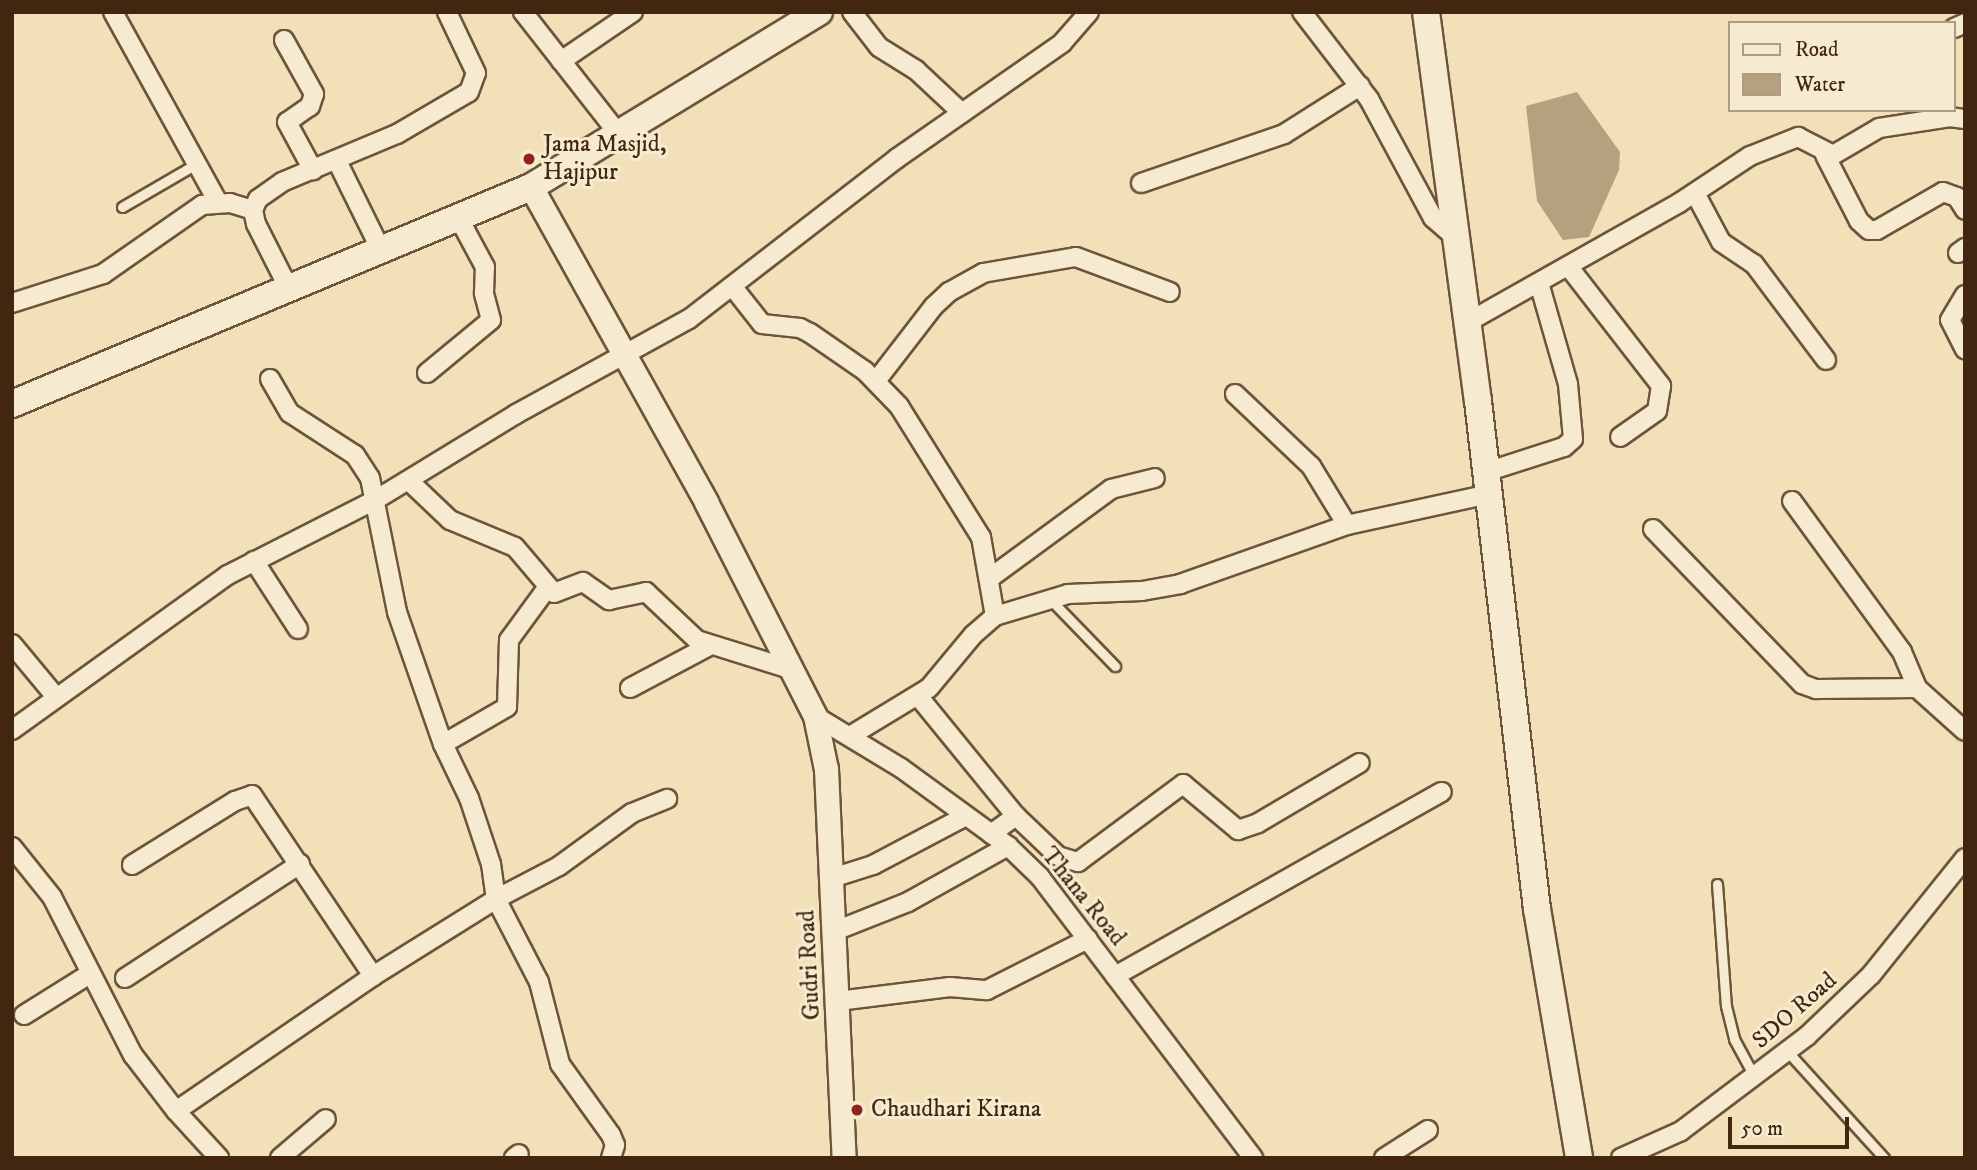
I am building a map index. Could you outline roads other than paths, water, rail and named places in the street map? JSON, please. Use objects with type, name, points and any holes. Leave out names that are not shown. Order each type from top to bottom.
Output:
[{"type":"main road","points":[[12,404],[457,215],[531,187],[819,12]]},
{"type":"main road","points":[[1426,12],[1488,483],[1537,909],[1579,1158]]},
{"type":"street","points":[[113,12],[218,202]]},
{"type":"street","points":[[253,210],[269,190],[337,161],[456,101],[476,83],[473,62],[447,12]]},
{"type":"street","points":[[523,12],[618,133]]},
{"type":"street","points":[[561,61],[633,12]]},
{"type":"street","points":[[852,12],[879,47],[916,70],[962,113]]},
{"type":"street","points":[[12,730],[205,589],[377,499],[516,414],[689,320],[962,113],[1062,43],[1089,12]]},
{"type":"street","points":[[1302,12],[1360,86],[1402,154],[1433,218],[1457,239]]},
{"type":"street","points":[[284,40],[314,94],[310,106],[287,122],[313,170]]},
{"type":"street","points":[[1141,183],[1284,134],[1360,86]]},
{"type":"street","points":[[1825,155],[1833,155],[1879,128],[1950,117],[1965,119]]},
{"type":"street","points":[[1468,322],[1695,193],[1750,156],[1798,137],[1808,138],[1825,155],[1859,221],[1869,230],[1877,230],[1944,192],[1957,197],[1965,210]]},
{"type":"street","points":[[337,161],[380,248]]},
{"type":"street","name":"Gudri Road","points":[[531,187],[626,356],[815,716],[826,769],[845,1158]]},
{"type":"street","points":[[1695,193],[1721,242],[1754,264],[1826,360]]},
{"type":"street","points":[[12,303],[103,274],[188,214],[218,202],[253,210]]},
{"type":"street","points":[[253,210],[288,287]]},
{"type":"street","points":[[427,373],[491,320],[484,293],[485,267],[457,215]]},
{"type":"street","points":[[876,380],[934,306],[948,292],[983,273],[1076,257],[1170,292]]},
{"type":"street","points":[[1568,267],[1661,386],[1657,411],[1620,437]]},
{"type":"street","points":[[850,736],[918,696],[995,615],[1050,598],[1180,584],[1347,525],[1488,483],[1564,447],[1573,439],[1568,384],[1539,283]]},
{"type":"street","points":[[732,286],[762,324],[800,328],[876,380],[899,406],[975,522],[990,578],[995,615]]},
{"type":"street","points":[[1965,295],[1950,320],[1965,349]]},
{"type":"street","points":[[270,379],[289,413],[355,455],[377,499],[395,605],[443,744],[469,798],[491,864],[496,899],[539,982],[560,1064],[611,1135],[615,1145],[611,1158]]},
{"type":"street","points":[[1235,394],[1303,457],[1347,525]]},
{"type":"street","points":[[990,578],[1111,489],[1155,478]]},
{"type":"street","points":[[409,481],[450,520],[504,540],[547,588],[561,592],[583,582],[609,600],[646,592],[686,632],[709,646],[790,669]]},
{"type":"street","points":[[1792,501],[1902,652],[1917,688],[1965,731]]},
{"type":"street","points":[[1653,529],[1802,684],[1816,689],[1917,688]]},
{"type":"street","points":[[254,561],[298,629]]},
{"type":"street","points":[[443,744],[506,707],[509,640],[547,588]]},
{"type":"street","points":[[12,644],[56,697]]},
{"type":"street","points":[[629,688],[709,646]]},
{"type":"street","points":[[918,696],[1016,817],[1058,856],[1078,862],[1183,783],[1238,830],[1258,823],[1360,764]]},
{"type":"street","name":"Thana Road","points":[[815,716],[850,736],[1008,846],[1040,877],[1253,1158]]},
{"type":"street","points":[[1115,975],[1442,792]]},
{"type":"street","points":[[132,865],[235,801],[252,795],[373,976]]},
{"type":"street","points":[[176,1111],[373,976],[496,899],[559,866],[632,814],[667,799]]},
{"type":"street","points":[[832,878],[873,865],[966,816]]},
{"type":"street","points":[[991,834],[1016,817]]},
{"type":"street","points":[[835,931],[908,902],[1008,846]]},
{"type":"street","points":[[12,847],[51,897],[88,975],[133,1055],[176,1111],[219,1158]]},
{"type":"street","name":"SDO Road","points":[[1621,1158],[1681,1132],[1788,1052],[1871,975],[1965,858]]},
{"type":"street","points":[[125,978],[300,864]]},
{"type":"street","points":[[838,1001],[950,987],[987,990],[1088,939]]},
{"type":"street","points":[[24,1015],[88,975]]},
{"type":"street","points":[[280,1158],[326,1119]]},
{"type":"street","points":[[1384,1158],[1428,1130]]},
{"type":"lane","points":[[122,207],[196,164]]},
{"type":"lane","points":[[1050,598],[1115,666]]},
{"type":"lane","points":[[1717,884],[1726,1006],[1738,1048],[1755,1078]]},
{"type":"lane","points":[[1788,1052],[1884,1158]]},
{"type":"water","points":[[1577,92],[1620,152],[1619,170],[1589,237],[1563,240],[1537,201],[1526,106]]},
{"type":"place","name":"Jama Masjid, Hajipur","points":[[529,159]]},
{"type":"place","name":"Chaudhari Kirana","points":[[857,1110]]}]
